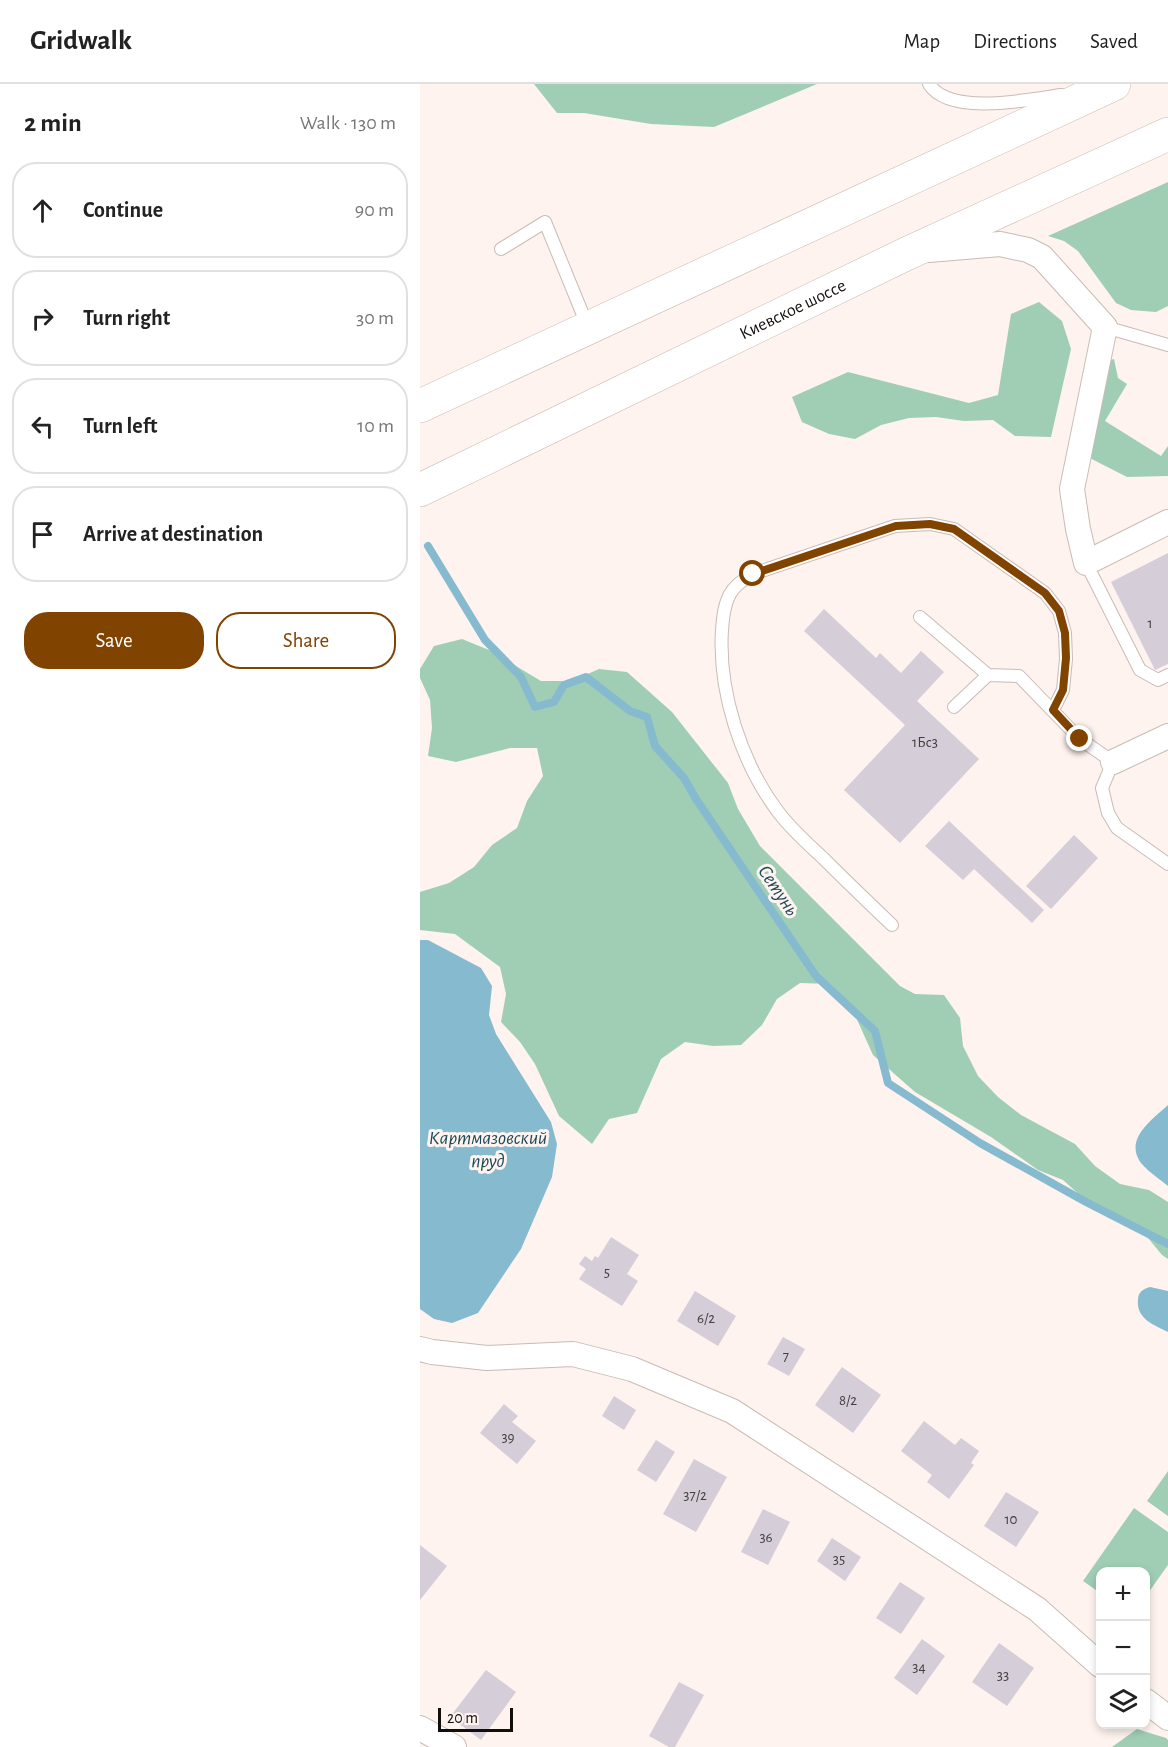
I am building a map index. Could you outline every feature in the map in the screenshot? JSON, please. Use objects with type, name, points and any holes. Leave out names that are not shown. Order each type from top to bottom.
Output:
[{"type":"highway","points":[[426,403],[1110,86]]},
{"type":"highway","name":"Киевское шоссе","points":[[420,490],[906,254],[1168,134]]},
{"type":"street","points":[[906,254],[944,248],[1000,244],[1028,250],[1042,257],[1105,327],[1072,489],[1077,529],[1086,563],[1168,522]]},
{"type":"street","points":[[1113,762],[1168,736]]},
{"type":"street","points":[[420,1349],[487,1358],[573,1354],[632,1369],[732,1411],[1037,1609],[1096,1661]]},
{"type":"street","points":[[1150,1704],[1168,1718]]},
{"type":"street","points":[[420,1728],[454,1747]]},
{"type":"lane","points":[[928,84],[949,100],[1006,104],[1110,86]]},
{"type":"lane","points":[[501,249],[545,222],[588,328]]},
{"type":"lane","points":[[1105,327],[1168,345]]},
{"type":"lane","points":[[892,925],[794,830],[778,812],[759,780],[741,743],[727,698],[721,651],[723,613],[730,594],[741,581],[753,574],[896,526],[930,524],[954,529],[1045,593],[1059,611],[1065,633],[1066,658],[1063,690],[1053,710]]},
{"type":"lane","points":[[1086,563],[1140,670],[1158,680],[1168,675]]},
{"type":"lane","points":[[921,617],[988,675],[1019,676],[1080,739],[1113,762],[1102,788],[1107,813],[1117,828],[1168,864]]},
{"type":"lane","points":[[954,707],[988,675]]},
{"type":"green space","points":[[534,84],[817,84],[714,127],[651,124],[584,113],[557,113]]},
{"type":"green space","points":[[1168,182],[1168,306],[1156,312],[1131,310],[1116,303],[1078,251],[1064,241],[1048,236]]},
{"type":"green space","points":[[1039,302],[1062,321],[1071,349],[1051,437],[1015,436],[993,420],[964,421],[936,417],[909,418],[881,425],[855,439],[829,434],[802,422],[792,397],[848,372],[969,403],[998,395],[1011,314]]},
{"type":"green space","points":[[1114,359],[1118,378],[1127,384],[1105,421],[1161,456],[1168,446],[1168,476],[1127,477],[1078,452],[1104,362]]},
{"type":"green space","points":[[462,639],[489,650],[541,681],[572,681],[599,669],[627,672],[672,712],[728,783],[738,809],[760,846],[900,986],[915,994],[944,995],[960,1018],[963,1046],[978,1076],[998,1097],[1021,1115],[1075,1144],[1095,1166],[1120,1184],[1149,1190],[1168,1202],[1168,1259],[1144,1233],[1120,1218],[1093,1207],[1063,1180],[1038,1170],[991,1137],[915,1092],[873,1055],[850,1004],[830,984],[800,983],[777,999],[762,1025],[741,1045],[713,1046],[685,1042],[661,1059],[637,1113],[609,1119],[592,1144],[559,1116],[535,1064],[520,1042],[501,1022],[506,994],[500,967],[455,934],[420,930],[420,892],[449,883],[474,867],[492,845],[517,828],[527,801],[543,776],[537,748],[510,748],[456,762],[428,756],[432,728],[430,700],[420,678],[420,669],[434,646]]},
{"type":"green space","points":[[1168,1471],[1168,1516],[1147,1501]]},
{"type":"green space","points":[[1134,1508],[1168,1532],[1168,1565],[1150,1590],[1150,1567],[1096,1567],[1096,1590],[1083,1581]]},
{"type":"green space","points":[[1137,1729],[1168,1740],[1168,1747],[1112,1747]]},
{"type":"water","name":"Картмазовский пруд","points":[[420,940],[428,940],[481,968],[492,986],[489,1015],[496,1034],[551,1122],[557,1144],[552,1177],[521,1249],[478,1313],[452,1323],[434,1319],[420,1309]]},
{"type":"water","points":[[1168,1105],[1168,1186],[1144,1167],[1136,1152],[1136,1144],[1143,1129]]},
{"type":"water","points":[[1150,1287],[1168,1291],[1168,1332],[1143,1317],[1138,1307],[1140,1293]]},
{"type":"building","points":[[1168,553],[1168,664],[1155,670],[1111,582]]},
{"type":"building","points":[[824,609],[876,658],[880,653],[901,673],[921,651],[944,672],[917,701],[979,759],[900,843],[844,790],[905,725],[804,631]]},
{"type":"building","points":[[949,821],[1044,910],[1032,923],[974,869],[963,880],[925,846]]},
{"type":"building","points":[[1074,835],[1098,858],[1051,909],[1026,886]]},
{"type":"building","points":[[611,1237],[639,1255],[627,1274],[638,1281],[622,1306],[579,1279],[586,1269],[579,1264],[585,1256],[592,1261],[595,1256],[598,1258]]},
{"type":"building","points":[[695,1291],[736,1316],[718,1346],[677,1321]]},
{"type":"building","points":[[783,1337],[805,1349],[789,1376],[767,1364]]},
{"type":"building","points":[[842,1367],[881,1395],[853,1433],[815,1405]]},
{"type":"building","points":[[614,1396],[636,1410],[624,1430],[602,1416]]},
{"type":"building","points":[[504,1404],[518,1416],[512,1422],[536,1441],[517,1464],[480,1433]]},
{"type":"building","points":[[924,1421],[955,1445],[961,1438],[979,1451],[971,1463],[974,1465],[949,1499],[927,1482],[932,1475],[901,1451]]},
{"type":"building","points":[[656,1440],[675,1452],[656,1482],[637,1470]]},
{"type":"building","points":[[694,1459],[727,1477],[696,1532],[663,1514]]},
{"type":"building","points":[[1006,1492],[1039,1512],[1016,1547],[984,1526]]},
{"type":"building","points":[[763,1509],[790,1522],[768,1565],[741,1552]]},
{"type":"building","points":[[832,1538],[861,1557],[845,1581],[817,1561]]},
{"type":"building","points":[[420,1545],[447,1566],[420,1600]]},
{"type":"building","points":[[900,1582],[925,1598],[901,1634],[876,1618]]},
{"type":"building","points":[[922,1639],[945,1656],[917,1695],[894,1678]]},
{"type":"building","points":[[999,1643],[1034,1668],[1007,1706],[972,1682]]},
{"type":"building","points":[[486,1670],[516,1692],[481,1740],[450,1717]]},
{"type":"building","points":[[679,1682],[704,1695],[675,1747],[669,1747],[649,1736]]},
{"type":"waterway","name":"Сетунь","points":[[428,546],[485,640],[521,677],[535,707],[554,702],[564,685],[586,677],[630,711],[647,717],[655,746],[684,778],[816,976],[875,1031],[888,1083],[980,1143],[1086,1202],[1168,1244]]},
{"type":"route","points":[[753,574],[896,526],[930,524],[954,529],[1045,593],[1059,611],[1065,633],[1066,658],[1063,690],[1053,710],[1080,739]]}]
